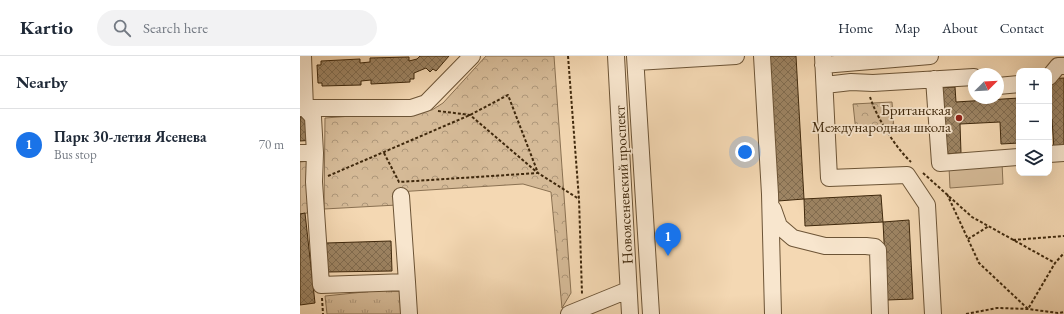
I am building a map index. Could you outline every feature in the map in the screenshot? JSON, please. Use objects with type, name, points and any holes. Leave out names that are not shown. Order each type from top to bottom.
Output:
[{"type":"street","points":[[303,56],[303,108],[313,117],[308,153],[314,182],[321,285],[407,282]]},
{"type":"street","points":[[303,108],[411,108],[426,103],[472,56]]},
{"type":"street","name":"Новоясеневский проспект","points":[[616,56],[630,314]]},
{"type":"street","points":[[635,59],[736,56]]},
{"type":"street","points":[[762,56],[770,194],[773,314]]},
{"type":"street","points":[[930,56],[823,60],[829,178],[907,175],[927,205],[933,314]]},
{"type":"street","name":"Новоясеневский проспект","points":[[635,59],[651,314]]},
{"type":"street","points":[[1052,73],[1058,66],[1064,66]]},
{"type":"street","points":[[825,85],[851,82],[968,77]]},
{"type":"street","points":[[934,79],[940,163],[1016,157]]},
{"type":"street","points":[[1004,85],[1016,84]]},
{"type":"street","points":[[1052,154],[1064,153]]},
{"type":"street","points":[[770,194],[774,215],[779,226],[793,238],[825,246],[866,246],[875,247],[878,250],[880,314]]},
{"type":"street","points":[[401,196],[409,314]]},
{"type":"street","points":[[576,311],[628,290]]},
{"type":"path","points":[[568,56],[579,199],[576,311]]},
{"type":"path","points":[[865,82],[873,106],[887,130],[904,154],[914,164]]},
{"type":"path","points":[[314,182],[470,116],[508,95],[538,173]]},
{"type":"path","points":[[426,103],[432,110],[470,116],[538,173],[579,199]]},
{"type":"path","points":[[384,153],[399,182],[538,173]]},
{"type":"path","points":[[920,169],[972,217],[1056,263]]},
{"type":"path","points":[[946,193],[979,263],[1028,309]]},
{"type":"path","points":[[968,239],[989,226]]},
{"type":"path","points":[[1013,240],[1064,236]]},
{"type":"path","points":[[1028,309],[1056,263],[1064,254]]},
{"type":"path","points":[[966,314],[997,308],[1028,309],[1058,313],[1064,312]]},
{"type":"green space","points":[[486,56],[554,56],[571,293],[562,308],[551,192],[523,184],[397,192],[397,205],[324,209],[325,118],[432,110],[443,103]]},
{"type":"green space","points":[[892,102],[894,130],[856,132],[853,104]]},
{"type":"green space","points":[[318,160],[320,211],[300,214],[300,162]]},
{"type":"green space","points":[[1002,163],[1003,184],[950,188],[949,167]]},
{"type":"green space","points":[[403,288],[405,314],[327,314],[325,296]]},
{"type":"building","points":[[420,56],[449,56],[436,71],[433,69],[430,72],[426,68],[414,73],[414,79],[410,79],[410,82],[371,84],[371,80],[361,81],[361,85],[322,86],[322,83],[318,83],[317,65],[321,65],[321,61],[360,59],[360,63],[370,62],[370,58],[409,57],[409,61],[417,59]]},
{"type":"building","points":[[770,56],[796,56],[804,199],[778,201]]},
{"type":"building","points":[[1064,78],[1064,149],[1054,150],[1052,119],[1052,79]]},
{"type":"building","points":[[955,87],[956,102],[968,101],[968,104],[1004,104],[1004,99],[1016,98],[1016,143],[1001,144],[1000,122],[960,124],[961,153],[942,154],[938,88]]},
{"type":"building","points":[[314,116],[315,140],[300,141],[300,117]]},
{"type":"building","points":[[881,195],[883,222],[805,226],[804,199]]},
{"type":"building","points":[[305,213],[315,303],[300,305],[300,214]]},
{"type":"building","points":[[909,220],[913,299],[887,300],[883,222]]},
{"type":"building","points":[[391,241],[392,271],[327,272],[326,243]]},
{"type":"place","name":"Британская Международная школа","points":[[959,118]]},
{"type":"place","name":"Парк 30-летия Ясенева","points":[[668,256]]}]
